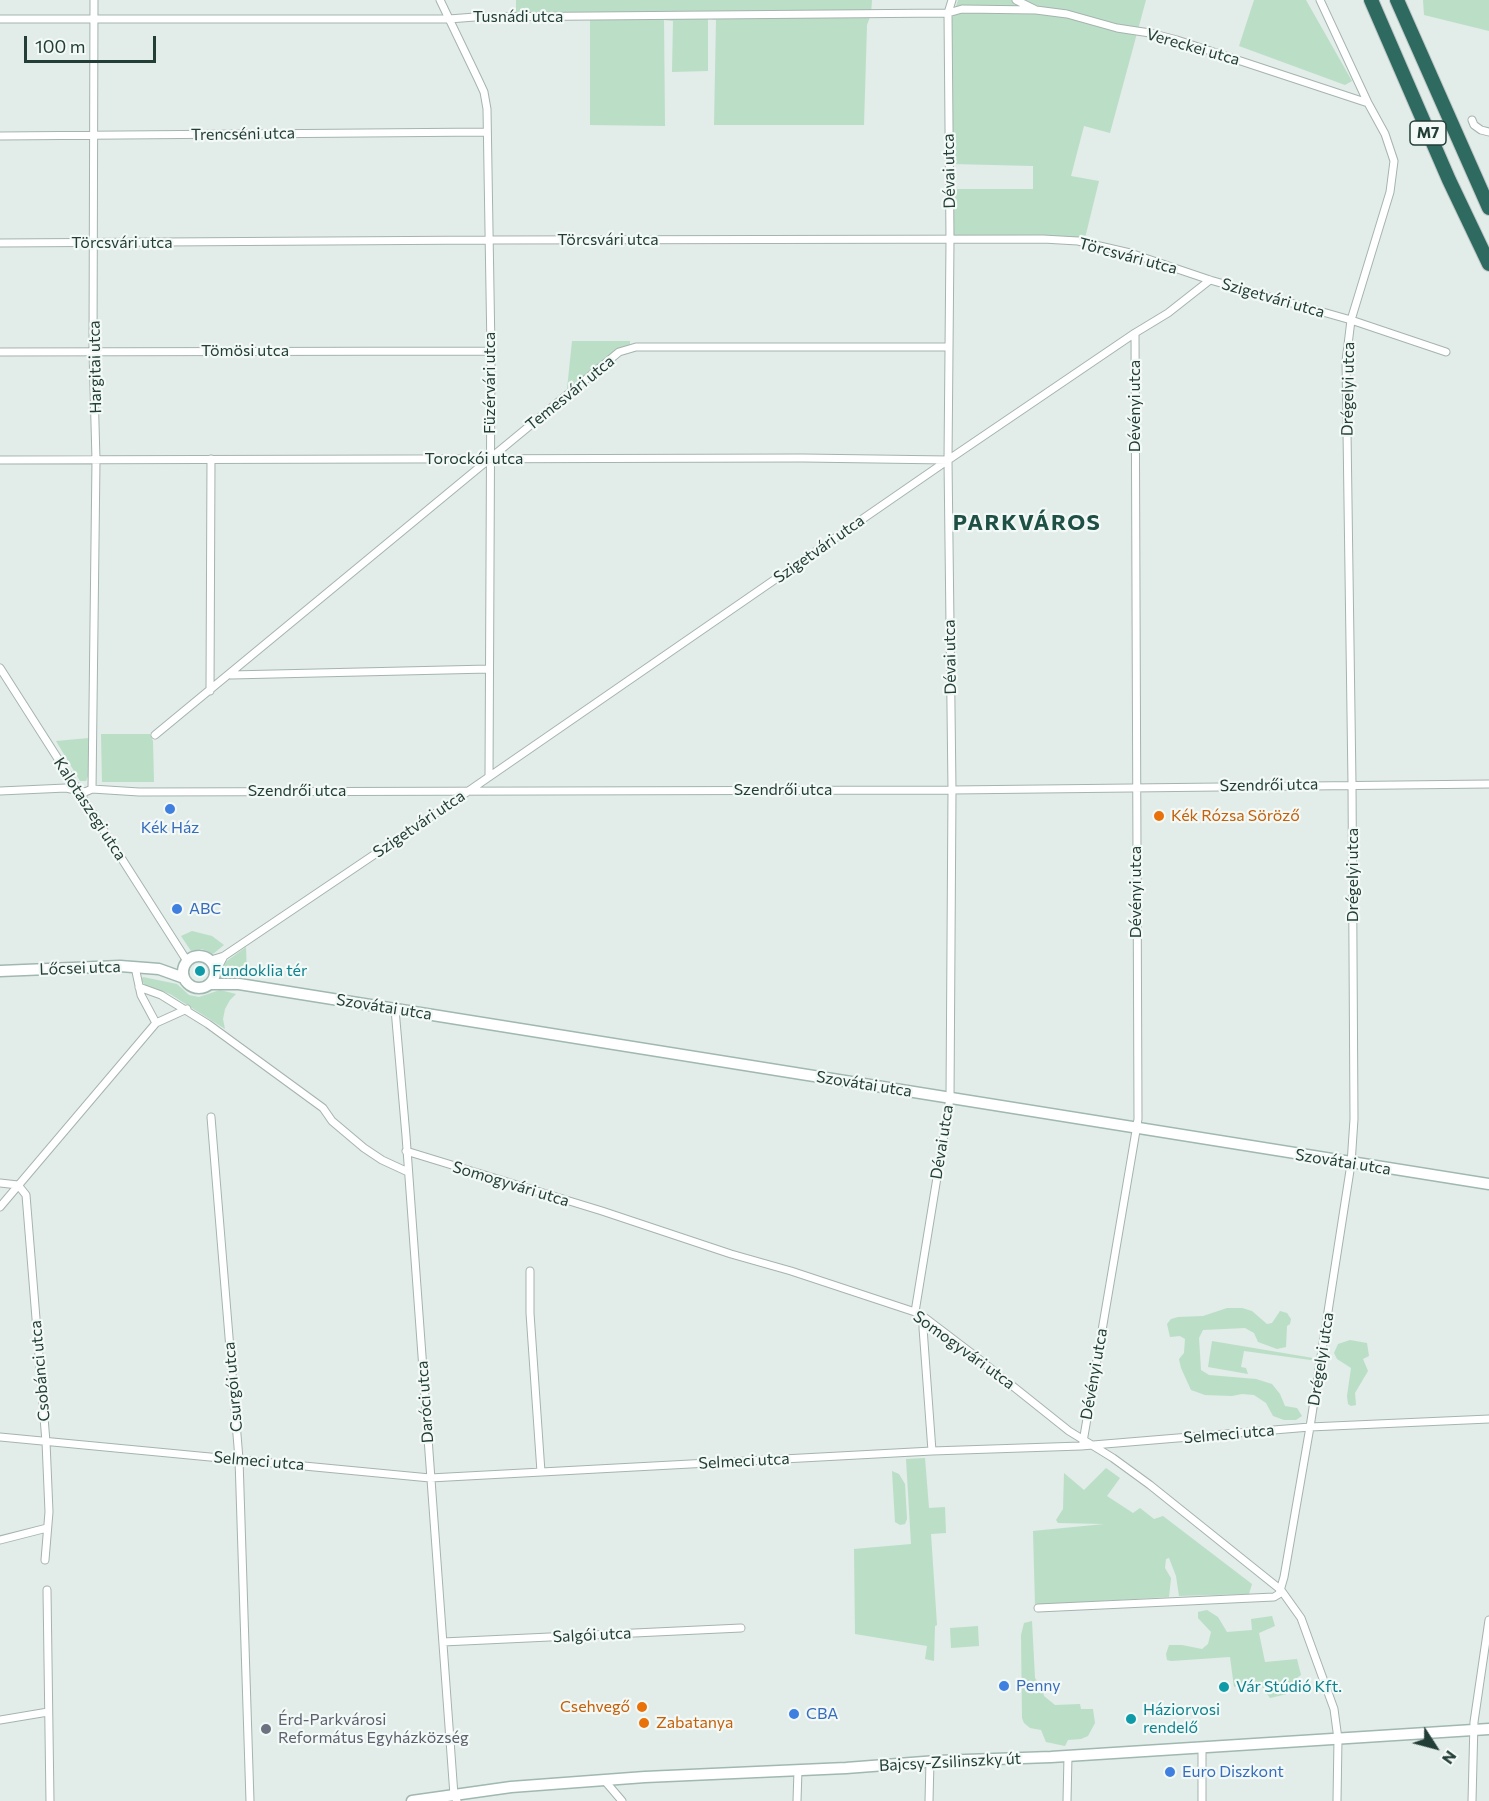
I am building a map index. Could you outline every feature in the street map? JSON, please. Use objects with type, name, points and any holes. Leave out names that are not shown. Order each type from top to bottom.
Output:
[{"type":"highway","name":"M7","points":[[1371,0],[1449,180],[1489,264]]},
{"type":"highway","name":"M7","points":[[1397,0],[1489,208]]},
{"type":"street","name":"Hargitai utca","points":[[92,789],[96,460],[93,351],[94,0]]},
{"type":"street","name":"Füzérvári utca","points":[[440,0],[484,92],[487,132],[491,351],[489,777]]},
{"type":"street","name":"Dévai utca","points":[[915,1312],[950,1098],[952,790],[948,460],[950,240],[948,13],[952,0]]},
{"type":"street","name":"Vereckei utca","points":[[1016,0],[1036,10],[1067,14],[1117,28],[1159,35],[1276,71],[1368,103]]},
{"type":"street","points":[[1320,0],[1368,103]]},
{"type":"street","name":"Tusnádi utca","points":[[0,19],[449,19],[494,16],[948,13],[962,9],[1036,10]]},
{"type":"street","name":"Drégelyi utca","points":[[1281,1590],[1310,1427],[1351,1164],[1354,1119],[1346,361],[1351,320],[1390,192],[1394,161],[1385,134],[1368,103]]},
{"type":"street","points":[[1472,120],[1474,125],[1481,130],[1489,132]]},
{"type":"street","name":"Trencséni utca","points":[[0,136],[487,132]]},
{"type":"street","name":"Törcsvári utca","points":[[0,243],[1043,239],[1078,241],[1130,253],[1210,280]]},
{"type":"street","name":"Szigetvári utca","points":[[211,960],[224,956],[470,790],[948,460],[1168,313],[1210,280],[1351,320],[1446,352]]},
{"type":"street","name":"Dévényi utca","points":[[1083,1443],[1137,1128],[1139,786],[1135,333]]},
{"type":"street","name":"Temesvári utca","points":[[154,735],[230,675],[620,352],[636,347],[949,347]]},
{"type":"street","name":"Tömösi utca","points":[[0,352],[491,351]]},
{"type":"street","name":"Torockói utca","points":[[0,460],[803,458],[948,460]]},
{"type":"street","points":[[210,691],[211,459]]},
{"type":"street","name":"Kalotaszegi utca","points":[[0,668],[188,961]]},
{"type":"street","points":[[230,675],[489,669]]},
{"type":"street","name":"Szendrői utca","points":[[0,791],[66,788],[78,791],[92,789],[139,792],[952,790],[1139,786],[1489,784]]},
{"type":"street","points":[[202,955],[211,960],[216,971],[238,984],[210,984],[201,988],[194,987],[184,978],[188,961],[202,955]]},
{"type":"street","name":"Szigetvári utca","points":[[216,971],[224,956]]},
{"type":"street","name":"Lőcsei utca","points":[[159,969],[188,961]]},
{"type":"street","points":[[135,967],[139,987],[148,1011],[156,1023]]},
{"type":"street","name":"Lőcsei utca","points":[[0,971],[135,967],[159,969],[184,978]]},
{"type":"street","points":[[210,984],[216,971]]},
{"type":"street","name":"Szovátai utca","points":[[238,984],[1351,1164],[1489,1184]]},
{"type":"street","points":[[139,987],[161,995],[187,1010],[323,1108],[332,1121],[364,1148],[382,1160],[408,1172]]},
{"type":"street","name":"Daróci utca","points":[[394,1009],[455,1798]]},
{"type":"street","points":[[0,1207],[156,1023],[187,1010]]},
{"type":"street","name":"Csurgói utca","points":[[211,1117],[239,1459],[250,1801]]},
{"type":"street","name":"Somogyvári utca","points":[[406,1151],[915,1312],[979,1359],[1083,1443]]},
{"type":"street","points":[[0,1184],[18,1185]]},
{"type":"street","name":"Csobánci utca","points":[[18,1185],[26,1195],[46,1442],[49,1512],[45,1560]]},
{"type":"street","points":[[530,1271],[530,1313],[541,1472]]},
{"type":"street","points":[[924,1317],[922,1328],[932,1451]]},
{"type":"street","name":"Selmeci utca","points":[[0,1437],[430,1478],[1083,1443],[1092,1445],[1310,1427],[1489,1419]]},
{"type":"street","points":[[1092,1445],[1150,1485],[1281,1590],[1301,1618],[1334,1709],[1338,1739],[1337,1801]]},
{"type":"street","points":[[0,1540],[47,1528]]},
{"type":"street","points":[[47,1590],[50,1801]]},
{"type":"street","points":[[1038,1608],[1274,1597],[1281,1590]]},
{"type":"street","points":[[1472,1801],[1473,1730],[1489,1620]]},
{"type":"street","name":"Salgói utca","points":[[442,1642],[741,1628]]},
{"type":"street","points":[[0,1720],[48,1712]]},
{"type":"street","name":"Bajcsy-Zsilinszky út","points":[[412,1801],[455,1798],[511,1787],[699,1774],[1068,1755],[1489,1729]]},
{"type":"street","points":[[1202,1747],[1202,1801]]},
{"type":"street","points":[[1067,1801],[1068,1755]]},
{"type":"street","points":[[930,1761],[930,1801]]},
{"type":"street","points":[[797,1801],[798,1770]]},
{"type":"street","points":[[605,1781],[622,1801]]},
{"type":"green space","points":[[516,0],[872,0],[867,25],[864,125],[714,125],[716,20],[708,19],[708,71],[672,72],[673,21],[664,20],[665,126],[590,125],[590,15],[516,15]]},
{"type":"green space","points":[[958,0],[1146,0],[1110,133],[1084,126],[1071,176],[1099,181],[1085,238],[953,237],[954,189],[1033,189],[1033,166],[953,164],[952,18]]},
{"type":"green space","points":[[1254,0],[1306,0],[1352,81],[1345,85],[1239,46]]},
{"type":"green space","points":[[1423,0],[1489,0],[1489,31],[1424,15]]},
{"type":"green space","points":[[572,341],[630,341],[630,346],[608,356],[567,389]]},
{"type":"green space","points":[[101,734],[150,734],[153,741],[154,782],[102,782]]},
{"type":"green space","points":[[89,738],[88,776],[86,781],[80,781],[56,741]]},
{"type":"green space","points":[[192,931],[212,936],[224,945],[213,954],[202,949],[191,951],[181,936]]},
{"type":"green space","points":[[246,947],[247,977],[227,972],[224,963]]},
{"type":"green space","points":[[143,977],[177,984],[189,995],[199,997],[220,990],[236,994],[225,1009],[223,1019],[225,1029],[170,994],[145,985],[141,980]]},
{"type":"green space","points":[[1227,1308],[1252,1311],[1267,1324],[1272,1323],[1280,1311],[1287,1313],[1291,1319],[1287,1326],[1286,1347],[1277,1349],[1258,1342],[1254,1333],[1245,1328],[1203,1330],[1199,1338],[1201,1370],[1209,1375],[1256,1379],[1272,1384],[1280,1394],[1285,1406],[1297,1408],[1302,1416],[1296,1420],[1284,1420],[1273,1416],[1266,1403],[1254,1395],[1205,1395],[1191,1390],[1179,1359],[1184,1353],[1185,1339],[1180,1336],[1170,1337],[1167,1324],[1171,1319],[1178,1317],[1203,1316]]},
{"type":"green space","points":[[1350,1340],[1367,1343],[1369,1356],[1363,1359],[1368,1371],[1355,1393],[1356,1405],[1351,1406],[1348,1404],[1347,1396],[1351,1368],[1337,1359],[1334,1353],[1338,1344]]},
{"type":"green space","points":[[1212,1341],[1313,1358],[1311,1360],[1244,1351],[1241,1367],[1246,1368],[1248,1374],[1208,1367]]},
{"type":"green space","points":[[925,1458],[929,1508],[945,1507],[946,1533],[931,1534],[937,1625],[935,1626],[934,1661],[925,1659],[927,1646],[855,1634],[854,1549],[911,1544],[906,1459]]},
{"type":"green space","points":[[1106,1468],[1120,1478],[1107,1496],[1133,1513],[1140,1508],[1154,1519],[1163,1516],[1252,1584],[1249,1594],[1179,1596],[1176,1576],[1169,1558],[1166,1559],[1165,1568],[1171,1578],[1169,1597],[1035,1605],[1033,1531],[1104,1524],[1058,1523],[1056,1520],[1063,1509],[1064,1473],[1084,1490]]},
{"type":"green space","points":[[892,1471],[899,1474],[905,1484],[907,1519],[905,1524],[900,1525],[895,1522]]},
{"type":"green space","points":[[1207,1610],[1218,1617],[1227,1632],[1252,1630],[1251,1619],[1272,1616],[1275,1626],[1259,1633],[1265,1662],[1297,1659],[1301,1675],[1287,1694],[1270,1698],[1253,1680],[1234,1687],[1230,1657],[1167,1660],[1169,1645],[1202,1649],[1208,1644],[1211,1632],[1198,1618],[1198,1612]]},
{"type":"green space","points":[[1032,1621],[1035,1678],[1044,1696],[1055,1705],[1080,1704],[1081,1709],[1093,1709],[1095,1723],[1088,1736],[1068,1740],[1065,1746],[1046,1742],[1041,1730],[1030,1728],[1022,1718],[1021,1635],[1024,1623]]},
{"type":"green space","points":[[978,1626],[979,1646],[951,1648],[950,1628]]},
{"type":"place","name":"Kék Ház","points":[[170,809]]},
{"type":"place","name":"Kék Rózsa Söröző","points":[[1159,816]]},
{"type":"place","name":"ABC","points":[[177,909]]},
{"type":"place","name":"Fundoklia tér","points":[[200,971]]},
{"type":"place","name":"Penny","points":[[1004,1686]]},
{"type":"place","name":"Vár Stúdió Kft.","points":[[1224,1687]]},
{"type":"place","name":"Csehvegő","points":[[642,1707]]},
{"type":"place","name":"CBA","points":[[794,1714]]},
{"type":"place","name":"Háziorvosi rendelő","points":[[1131,1719]]},
{"type":"place","name":"Zabatanya","points":[[644,1723]]},
{"type":"place","name":"Érd-Parkvárosi Református Egyházközség","points":[[266,1729]]},
{"type":"place","name":"Euro Diszkont","points":[[1170,1772]]},
{"type":"district","name":"PARKVÁROS","points":[[1027,523]]}]
